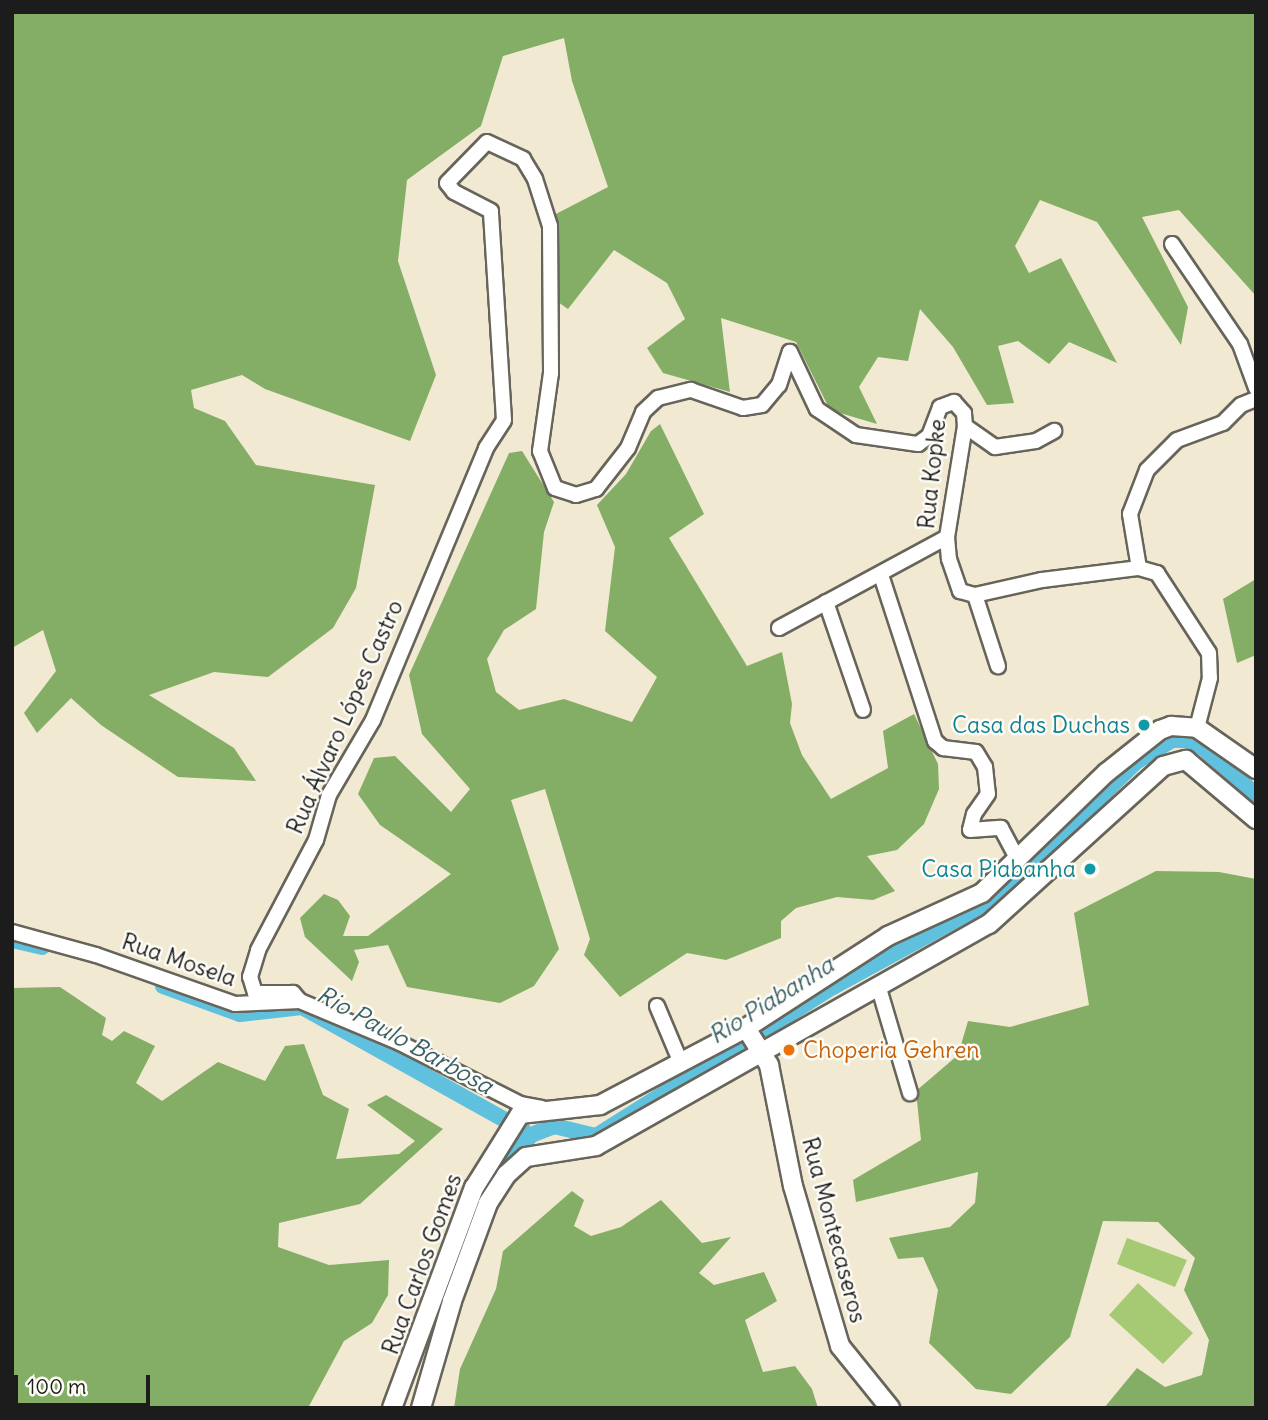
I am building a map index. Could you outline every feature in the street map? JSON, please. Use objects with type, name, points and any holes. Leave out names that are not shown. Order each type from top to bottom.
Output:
[{"type":"main road","points":[[520,1109],[562,1111],[600,1105],[746,1028],[888,936],[982,893],[1145,739],[1171,726],[1197,728],[1256,769]]},
{"type":"main road","points":[[1186,760],[1197,728]]},
{"type":"main road","points":[[1186,760],[1256,819]]},
{"type":"main road","points":[[421,1408],[435,1352],[480,1226],[506,1175],[526,1157],[596,1146],[989,924],[1139,785],[1163,766],[1186,760]]},
{"type":"main road","name":"Rua Montecaseros","points":[[746,1028],[769,1065],[793,1186],[840,1346],[890,1408]]},
{"type":"main road","name":"Rua Carlos Gomes","points":[[392,1408],[461,1220],[520,1109]]},
{"type":"main road","points":[[461,1220],[480,1226]]},
{"type":"street","name":"Rua Kopke","points":[[447,183],[487,142],[515,151],[540,191],[550,226],[551,373],[540,450],[546,475],[564,494],[596,489],[628,448],[643,412],[658,398],[691,390],[743,408],[762,405],[779,385],[790,352],[817,409],[856,435],[918,444],[927,439],[940,407],[948,402],[961,407],[965,426],[947,537],[954,579],[965,595],[975,595]]},
{"type":"street","name":"Rua Álvaro Lópes Castro","points":[[300,1001],[293,993],[256,993],[250,976],[253,965],[267,928],[321,827],[330,795],[373,720],[486,448],[504,420],[491,211],[454,192],[447,183]]},
{"type":"street","points":[[1172,244],[1240,345],[1256,388]]},
{"type":"street","points":[[1139,568],[1130,514],[1147,470],[1177,440],[1223,423],[1241,405],[1256,399]]},
{"type":"street","points":[[965,426],[995,447],[1036,441],[1054,432]]},
{"type":"street","points":[[779,628],[947,537]]},
{"type":"street","points":[[998,666],[975,595],[1042,580],[1139,568],[1162,579],[1209,653],[1210,678],[1197,728]]},
{"type":"street","points":[[880,575],[935,741],[943,748],[976,752],[985,767],[988,794],[974,814],[970,830],[1001,828],[1017,858]]},
{"type":"street","points":[[826,602],[863,710]]},
{"type":"street","name":"Rua Mosela","points":[[12,932],[96,954],[235,1004],[300,1001],[400,1043],[520,1109]]},
{"type":"street","points":[[878,985],[911,1093]]},
{"type":"street","points":[[657,1006],[681,1063]]},
{"type":"green space","points":[[12,12],[1256,12],[1256,296],[1179,210],[1142,217],[1188,307],[1181,345],[1097,222],[1040,200],[1015,246],[1029,273],[1061,258],[1117,363],[1069,342],[1049,364],[1018,341],[998,346],[1014,403],[987,405],[953,347],[920,309],[908,361],[878,357],[859,387],[877,424],[830,410],[796,342],[721,318],[730,392],[663,373],[647,348],[685,319],[667,283],[614,250],[568,309],[558,302],[552,216],[608,187],[572,81],[564,38],[503,56],[481,126],[407,180],[398,261],[436,375],[410,441],[265,389],[242,375],[191,390],[194,408],[225,421],[256,465],[375,485],[356,588],[333,628],[268,677],[214,672],[149,695],[234,748],[256,781],[178,777],[101,725],[71,698],[37,733],[24,713],[56,671],[43,630],[12,648]]},
{"type":"green space","points":[[660,424],[704,514],[669,538],[747,666],[782,652],[792,704],[790,723],[802,755],[831,799],[888,768],[883,731],[914,714],[938,764],[939,789],[924,824],[897,850],[867,856],[895,891],[873,900],[837,897],[796,908],[781,921],[781,938],[726,960],[687,953],[620,997],[584,955],[590,939],[545,789],[511,800],[559,949],[534,986],[500,1003],[407,987],[388,945],[354,950],[359,962],[352,981],[305,937],[300,918],[324,894],[338,900],[350,916],[343,936],[368,936],[451,874],[380,825],[358,794],[374,758],[395,756],[451,812],[470,789],[422,734],[409,675],[509,453],[522,451],[554,502],[544,532],[536,609],[504,630],[487,659],[496,692],[519,710],[564,699],[632,722],[657,677],[605,631],[615,547],[597,505],[626,474],[651,431]]},
{"type":"green space","points":[[1256,579],[1256,655],[1237,663],[1223,599]]},
{"type":"green space","points":[[1156,871],[1219,872],[1256,879],[1256,1408],[1104,1408],[1137,1368],[1165,1387],[1202,1375],[1209,1340],[1184,1290],[1195,1258],[1158,1222],[1103,1221],[1070,1337],[1011,1394],[976,1389],[929,1343],[938,1290],[923,1257],[898,1259],[889,1238],[950,1227],[975,1203],[978,1172],[856,1202],[853,1180],[921,1140],[916,1091],[958,1055],[968,1021],[1010,1027],[1089,1005],[1074,913]]},
{"type":"green space","points":[[60,987],[106,1018],[102,1035],[112,1041],[124,1031],[155,1046],[136,1083],[162,1101],[218,1062],[265,1081],[285,1046],[304,1044],[323,1095],[349,1109],[336,1159],[399,1154],[415,1141],[367,1105],[386,1095],[443,1129],[360,1204],[279,1223],[278,1247],[329,1265],[389,1260],[388,1295],[372,1323],[344,1341],[308,1408],[12,1408],[12,988]]},
{"type":"green space","points":[[572,1191],[584,1200],[574,1226],[591,1236],[621,1227],[661,1200],[702,1243],[731,1237],[699,1273],[714,1285],[764,1272],[777,1301],[745,1320],[763,1372],[795,1366],[812,1389],[818,1408],[454,1408],[460,1369],[496,1289],[503,1251]]},
{"type":"green space","points":[[1127,1238],[1187,1260],[1175,1287],[1117,1264]]},
{"type":"green space","points":[[1138,1283],[1193,1333],[1163,1364],[1109,1315]]},
{"type":"waterway","name":"Rio Piabanha","points":[[503,1169],[531,1135],[554,1126],[596,1136],[833,987],[998,897],[1136,762],[1172,740],[1186,740],[1202,747],[1256,795]]},
{"type":"waterway","name":"Rio Paulo Barbosa","points":[[12,940],[42,947]]},
{"type":"waterway","name":"Rio Paulo Barbosa","points":[[163,986],[240,1014],[302,1007],[523,1130]]},
{"type":"place","name":"Casa das Duchas","points":[[1144,725]]},
{"type":"place","name":"Casa Piabanha","points":[[1090,869]]},
{"type":"place","name":"Choperia Gehren","points":[[789,1050]]}]
